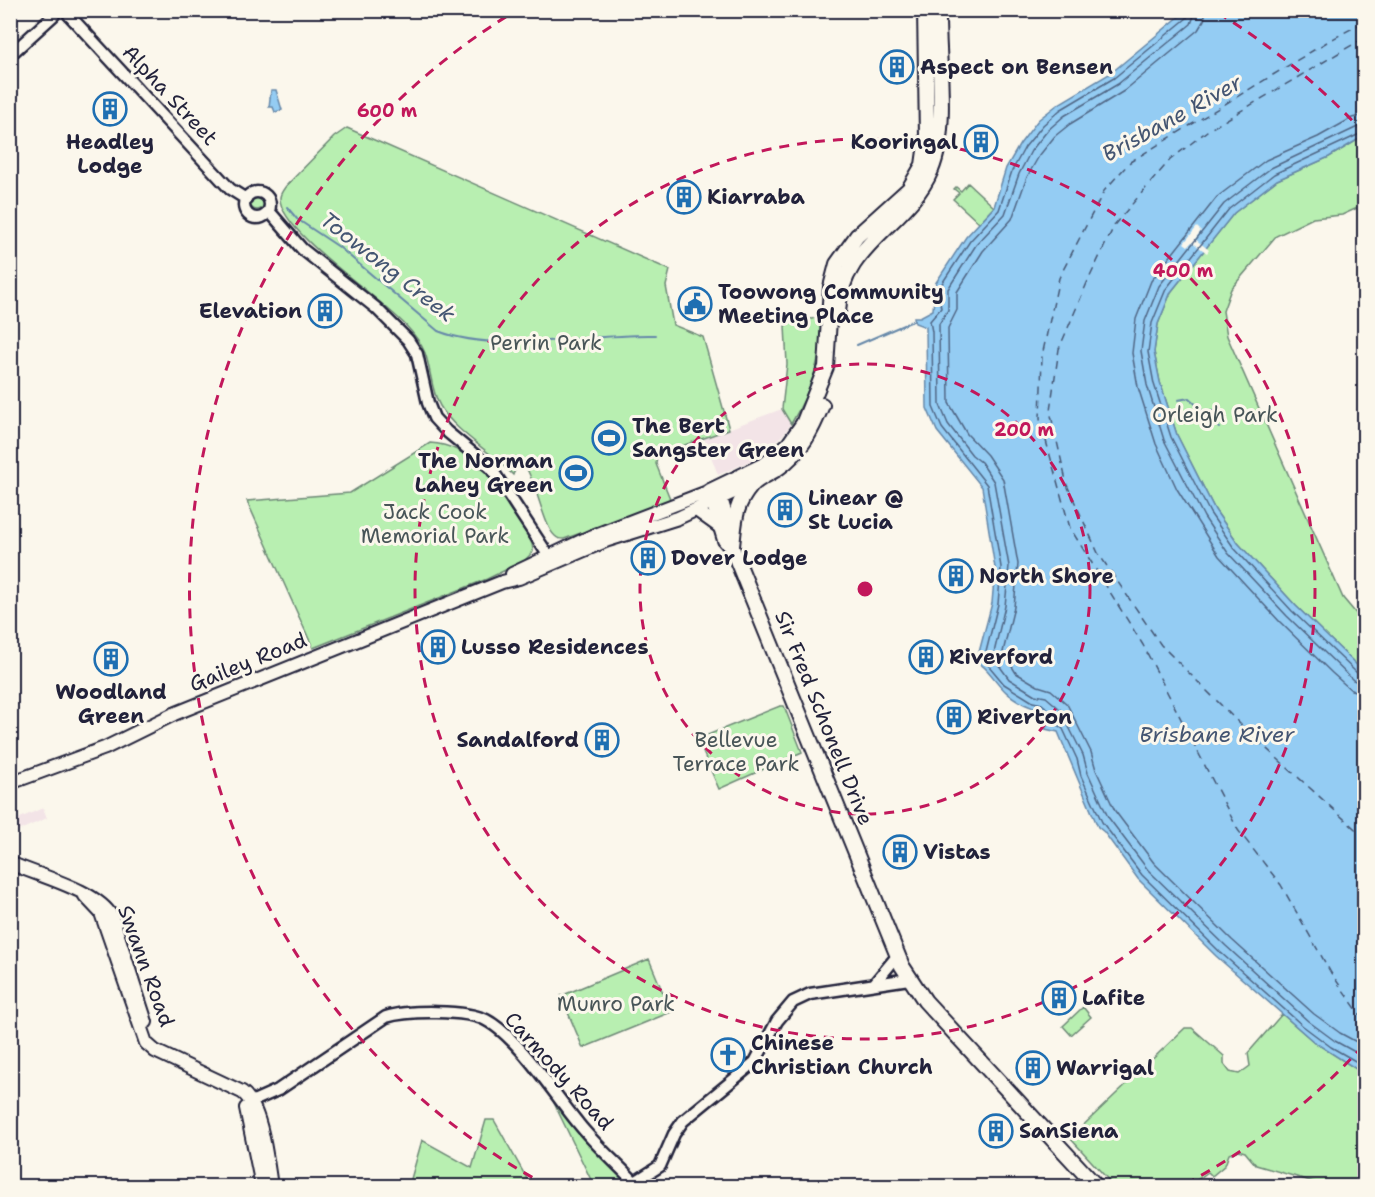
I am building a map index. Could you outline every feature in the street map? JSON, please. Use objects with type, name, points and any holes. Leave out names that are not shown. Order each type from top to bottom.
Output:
[{"type":"main road","points":[[826,381],[831,287],[839,260],[857,236],[909,189],[925,158],[927,137],[925,10]]},
{"type":"main road","points":[[826,381],[835,360],[840,294],[849,269],[863,249],[917,195],[933,167],[940,127],[938,10]]},
{"type":"main road","name":"Gailey Road","points":[[551,560],[716,495],[753,483],[784,465],[802,446],[816,420],[826,381]]},
{"type":"main road","name":"Gailey Road","points":[[10,783],[105,748],[171,715],[502,582],[516,571],[696,510],[766,464],[789,444],[803,424],[826,381]]},
{"type":"main road","points":[[696,510],[726,530],[753,483]]},
{"type":"main road","name":"Sir Fred Schonell Drive","points":[[716,495],[726,530],[725,540],[732,548],[909,979],[934,1012],[1096,1186]]},
{"type":"main road","name":"Swann Road","points":[[10,855],[100,902],[110,914],[153,1042],[166,1056],[226,1086],[250,1106]]},
{"type":"main road","name":"Swann Road","points":[[10,863],[51,878]]},
{"type":"main road","points":[[250,1106],[262,1186]]},
{"type":"main road","points":[[250,1106],[271,1186]]},
{"type":"street","name":"Alpha Street","points":[[53,13],[63,18],[70,13],[230,189],[246,199]]},
{"type":"street","points":[[12,53],[53,13]]},
{"type":"street","points":[[254,192],[264,194],[270,201],[269,211],[262,217],[250,216],[245,208],[246,199],[254,192]]},
{"type":"street","points":[[269,211],[297,244],[376,308],[408,340],[417,354],[428,403],[438,423],[491,468],[551,560]]},
{"type":"street","points":[[874,984],[898,955]]},
{"type":"street","points":[[637,1184],[661,1165],[674,1134],[683,1121],[755,1062],[777,1021],[793,1002],[810,994],[909,979]]},
{"type":"street","name":"Carmody Road","points":[[250,1106],[278,1090],[386,1017],[433,1013],[480,1017],[505,1034],[579,1124],[637,1184]]},
{"type":"shaded area","points":[[782,409],[791,424],[784,434],[755,459],[718,475],[704,438]]},
{"type":"shaded area","points":[[43,808],[47,818],[11,834],[11,817],[13,821]]},
{"type":"shaded area","points":[[1233,1178],[1258,1186],[1222,1186]]},
{"type":"green space","name":"Perrin Park","points":[[347,128],[670,270],[666,286],[673,325],[703,337],[729,429],[657,455],[656,464],[671,501],[564,539],[558,538],[551,531],[531,477],[520,458],[513,475],[447,416],[437,400],[425,353],[415,336],[393,313],[302,235],[283,209],[280,198],[282,191],[334,137]]},
{"type":"green space","name":"Orleigh Park","points":[[1364,136],[1364,205],[1342,215],[1313,218],[1276,236],[1231,289],[1223,311],[1227,336],[1343,598],[1364,623],[1364,672],[1296,606],[1238,543],[1215,510],[1177,435],[1160,382],[1154,352],[1158,324],[1171,292],[1234,213],[1277,180],[1329,157]]},
{"type":"green space","points":[[968,183],[994,207],[979,223],[953,199],[959,193],[954,189],[956,187],[961,191]]},
{"type":"green space","points":[[257,196],[262,198],[264,203],[262,208],[257,210],[252,208],[250,203],[252,198]]},
{"type":"green space","points":[[823,314],[821,344],[815,371],[805,398],[791,424],[782,409],[787,364],[785,326],[795,318],[812,319]]},
{"type":"green space","name":"Jack Cook Memorial Park","points":[[430,443],[460,451],[484,471],[495,483],[527,533],[533,552],[524,561],[487,579],[313,648],[247,501],[350,493]]},
{"type":"green space","name":"Bellevue Terrace Park","points":[[784,706],[802,752],[719,789],[699,743],[700,738]]},
{"type":"green space","name":"Munro Park","points":[[649,959],[671,1012],[583,1048],[561,996]]},
{"type":"green space","points":[[1083,1007],[1091,1017],[1071,1035],[1063,1026]]},
{"type":"green space","points":[[1282,1014],[1314,1042],[1364,1074],[1364,1186],[1327,1186],[1256,1165],[1245,1152],[1238,1150],[1229,1154],[1225,1165],[1212,1176],[1208,1172],[1189,1186],[1114,1186],[1070,1138],[1185,1028],[1192,1028],[1224,1056],[1224,1064],[1230,1072],[1239,1074],[1250,1066],[1248,1053]]},
{"type":"green space","points":[[553,1101],[631,1186],[594,1186]]},
{"type":"green space","points":[[486,1120],[494,1120],[531,1186],[409,1186],[422,1140],[472,1168]]},
{"type":"water","name":"Brisbane River","points":[[1186,11],[1364,11],[1364,136],[1329,157],[1277,180],[1234,213],[1171,292],[1158,324],[1154,352],[1160,382],[1177,435],[1215,510],[1238,543],[1296,606],[1364,672],[1364,1074],[1314,1042],[1216,956],[1138,879],[1098,827],[1058,732],[1045,729],[1049,723],[1049,717],[1011,696],[977,660],[992,603],[995,568],[982,487],[937,431],[927,408],[926,327],[915,323],[914,317],[920,317],[933,310],[935,284],[966,237],[994,207],[1006,168],[1020,144],[1038,120],[1057,105],[1111,73]]},
{"type":"water","points":[[271,90],[276,90],[282,110],[275,112],[273,107],[269,107]]},
{"type":"pier","points":[[1197,227],[1201,231],[1195,239],[1209,250],[1207,253],[1192,242],[1188,246],[1184,243]]},
{"type":"waterway","name":"Toowong Creek","points":[[287,207],[297,219],[339,247],[438,331],[462,338],[516,342],[655,335]]},
{"type":"waterway","name":"Toowong Creek","points":[[857,345],[915,320]]},
{"type":"waterway","points":[[1178,400],[1189,398],[1203,411],[1213,411],[1217,417],[1214,423],[1219,428]]},
{"type":"ferry route","points":[[1364,22],[1327,42],[1130,162],[1104,191],[1059,278],[1042,356],[1040,419],[1070,528],[1143,645],[1238,830],[1281,885],[1331,973],[1364,1020]]},
{"type":"ferry route","points":[[1364,38],[1207,131],[1170,160],[1115,224],[1059,349],[1050,411],[1067,485],[1098,553],[1161,645],[1247,731],[1364,837]]},
{"type":"place","name":"Aspect on Bensen","points":[[897,67]]},
{"type":"place","name":"Headley Lodge","points":[[110,109]]},
{"type":"place","name":"Kooringal","points":[[981,142]]},
{"type":"place","name":"Kiarraba","points":[[684,197]]},
{"type":"place","name":"Toowong Community Meeting Place","points":[[695,304]]},
{"type":"place","name":"Elevation","points":[[325,311]]},
{"type":"place","name":"The Bert Sangster Green","points":[[609,438]]},
{"type":"place","name":"The Norman Lahey Green","points":[[576,473]]},
{"type":"place","name":"Linear @ St Lucia","points":[[785,510]]},
{"type":"place","name":"Dover Lodge","points":[[648,558]]},
{"type":"place","name":"North Shore","points":[[956,576]]},
{"type":"place","name":"Lusso Residences","points":[[438,647]]},
{"type":"place","name":"Riverford","points":[[926,657]]},
{"type":"place","name":"Woodland Green","points":[[111,659]]},
{"type":"place","name":"Riverton","points":[[954,717]]},
{"type":"place","name":"Sandalford","points":[[602,740]]},
{"type":"place","name":"Vistas","points":[[900,852]]},
{"type":"place","name":"Lafite","points":[[1059,998]]},
{"type":"place","name":"Chinese Christian Church","points":[[728,1055]]},
{"type":"place","name":"Warrigal","points":[[1033,1068]]},
{"type":"place","name":"SanSiena","points":[[996,1131]]}]
